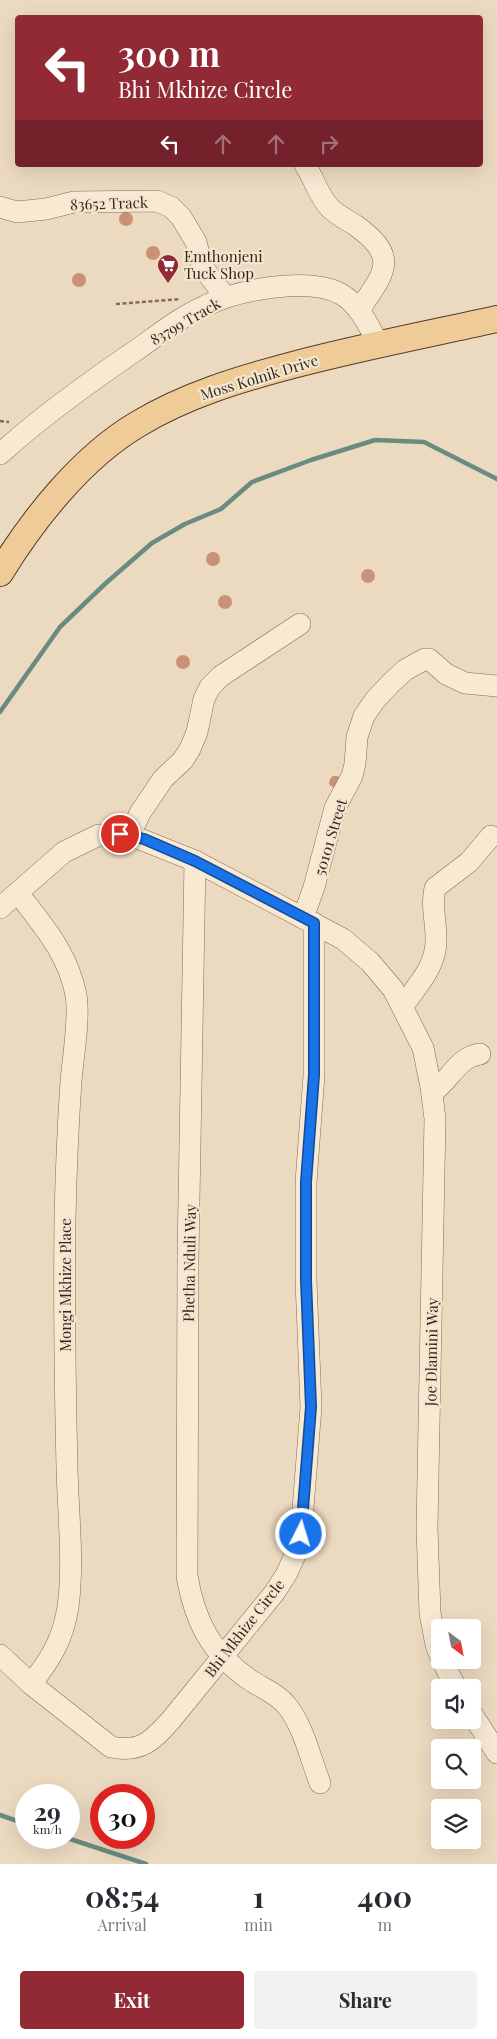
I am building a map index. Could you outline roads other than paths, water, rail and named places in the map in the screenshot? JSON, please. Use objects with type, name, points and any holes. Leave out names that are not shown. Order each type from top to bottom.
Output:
[{"type":"main road","name":"Moss Kolnik Drive","points":[[0,573],[43,511],[80,470],[137,424],[194,396],[250,376],[336,354],[497,319]]},
{"type":"street","points":[[306,167],[329,206],[374,240],[382,252],[384,260],[381,277],[359,310]]},
{"type":"street","name":"83652 Track","points":[[0,207],[17,212],[46,209],[74,202],[157,201],[171,207],[181,217],[196,242],[202,266],[225,297]]},
{"type":"street","name":"83799 Track","points":[[0,454],[53,410],[101,375],[186,316],[225,297],[245,292],[306,286],[326,288],[341,294],[359,310],[379,345]]},
{"type":"street","points":[[130,835],[140,813],[163,779],[183,760],[190,749],[197,732],[204,700],[210,688],[221,676],[300,624]]},
{"type":"street","name":"50101 Street","points":[[309,920],[314,887],[336,808],[352,776],[360,726],[375,700],[406,670],[419,662],[429,659],[446,674],[465,683],[497,686]]},
{"type":"street","points":[[0,908],[64,852],[99,835],[130,835],[195,861],[343,939],[370,962],[393,989],[403,1006],[430,969],[434,957],[436,940],[433,898],[435,888],[469,862],[491,836]]},
{"type":"street","name":"Phetha Nduli Way","points":[[195,861],[188,1257],[187,1576],[190,1596],[212,1646],[222,1657],[288,1707],[301,1733],[320,1784]]},
{"type":"street","name":"Mongi Mkhize Place","points":[[18,893],[62,954],[72,973],[76,998],[66,1217],[64,1369],[69,1567],[68,1604],[64,1630],[56,1648],[31,1684]]},
{"type":"street","name":"Bhi Mkhize Circle","points":[[0,1654],[31,1684],[111,1747],[126,1750],[143,1746],[154,1739],[275,1592],[296,1555],[301,1534],[311,1407],[306,1280],[306,1192],[314,1075],[309,920]]},
{"type":"street","name":"Joe Dlamini Way","points":[[403,1006],[423,1048],[435,1119],[427,1528],[431,1619]]},
{"type":"street","points":[[432,1093],[448,1079],[460,1062],[480,1054]]},
{"type":"street","points":[[481,1725],[495,1743]]},
{"type":"waterway","points":[[0,712],[60,627],[106,583],[152,543],[185,524],[221,509],[252,482],[311,460],[375,440],[424,442],[497,479]]},
{"type":"waterway","points":[[0,1815],[15,1820]]},
{"type":"waterway","points":[[80,1842],[146,1864]]},
{"type":"place","name":"Emthonjeni Tuck Shop","points":[[168,284]]}]
